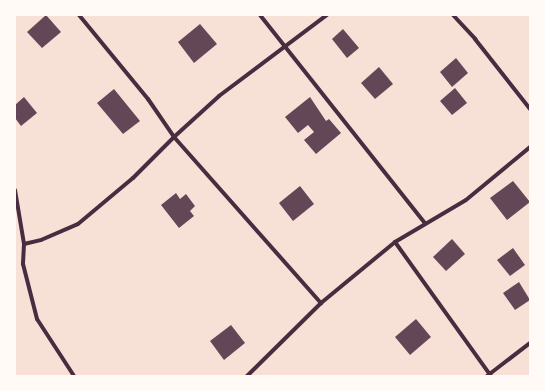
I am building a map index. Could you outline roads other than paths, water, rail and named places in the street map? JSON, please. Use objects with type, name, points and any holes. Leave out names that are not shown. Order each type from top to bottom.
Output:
[{"type":"street","points":[[79,15],[148,99],[174,138],[321,303]]},
{"type":"street","points":[[260,15],[282,47],[425,223]]},
{"type":"street","points":[[24,244],[41,240],[78,224],[133,178],[219,96],[282,47],[327,15]]},
{"type":"street","points":[[453,15],[475,39],[530,109]]},
{"type":"street","points":[[247,376],[321,303],[395,242],[466,200],[530,147]]},
{"type":"street","points":[[15,190],[24,244],[23,264],[37,319],[74,376]]},
{"type":"street","points":[[395,242],[489,375],[530,344]]}]
